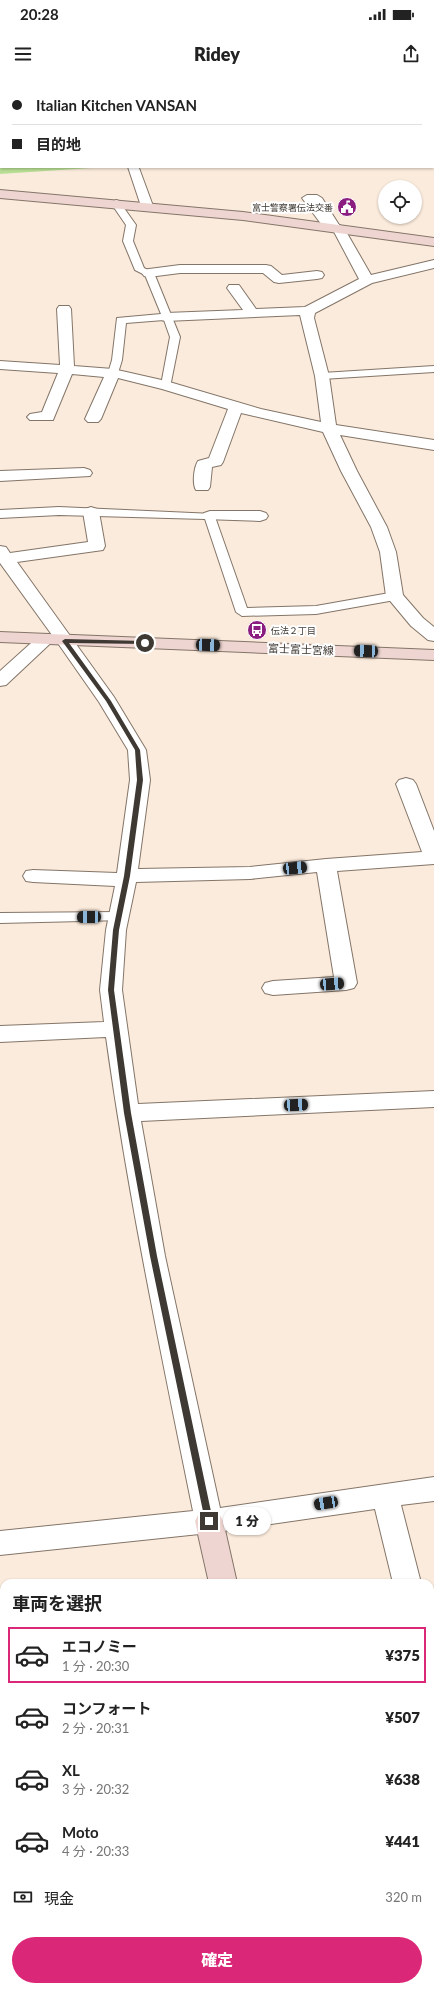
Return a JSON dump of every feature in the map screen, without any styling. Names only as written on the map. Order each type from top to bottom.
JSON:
[{"type":"street","points":[[133,168],[147,206]]},
{"type":"street","points":[[0,194],[147,206],[334,227],[434,242]]},
{"type":"street","points":[[334,227],[367,280]]},
{"type":"street","points":[[166,317],[308,311],[367,280],[434,264]]},
{"type":"street","points":[[149,273],[180,269],[258,269],[266,270],[278,279],[317,275]]},
{"type":"street","points":[[234,288],[252,313]]},
{"type":"street","points":[[35,417],[48,417],[67,369],[64,309]]},
{"type":"street","points":[[308,311],[307,318],[322,376],[329,427],[348,471],[379,527],[388,552],[395,596],[417,622],[434,636]]},
{"type":"street","points":[[0,365],[113,373],[166,385],[236,407],[361,435],[434,445]]},
{"type":"street","points":[[93,419],[113,373]]},
{"type":"street","points":[[202,486],[204,464],[215,462],[236,407]]},
{"type":"street","points":[[0,476],[84,473]]},
{"type":"street","points":[[91,512],[97,546],[3,555],[56,640],[108,701],[137,750],[140,780],[127,878],[116,930],[111,990],[128,1113],[153,1256],[222,1579]]},
{"type":"street","points":[[210,516],[260,516]]},
{"type":"street","name":"富士富士宮線","points":[[0,637],[434,654]]},
{"type":"street","points":[[0,681],[56,640]]},
{"type":"street","points":[[33,876],[127,878],[250,874],[326,865],[434,857],[406,784]]},
{"type":"street","points":[[273,988],[346,983],[326,865]]},
{"type":"street","points":[[0,1034],[116,1029]]},
{"type":"street","points":[[128,1113],[434,1099]]},
{"type":"street","points":[[0,1543],[209,1521],[434,1489]]},
{"type":"street","points":[[384,1495],[405,1579]]},
{"type":"lane","points":[[116,203],[131,225],[128,241],[140,270],[149,273],[175,337],[166,385]]},
{"type":"lane","points":[[113,373],[117,360],[121,320],[166,317]]},
{"type":"lane","points":[[322,376],[434,369]]},
{"type":"lane","points":[[0,514],[59,511],[210,516],[242,612],[316,610],[395,596]]},
{"type":"lane","points":[[0,918],[119,917]]},
{"type":"green space","points":[[0,168],[92,168],[0,174]]},
{"type":"place","name":"富士警察署伝法交番","points":[[347,207]]},
{"type":"place","name":"伝法２丁目","points":[[257,630]]},
{"type":"route","points":[[145,643],[65,641],[108,701],[137,750],[140,780],[127,876],[116,930],[111,990],[128,1113],[153,1256],[209,1521]]}]
